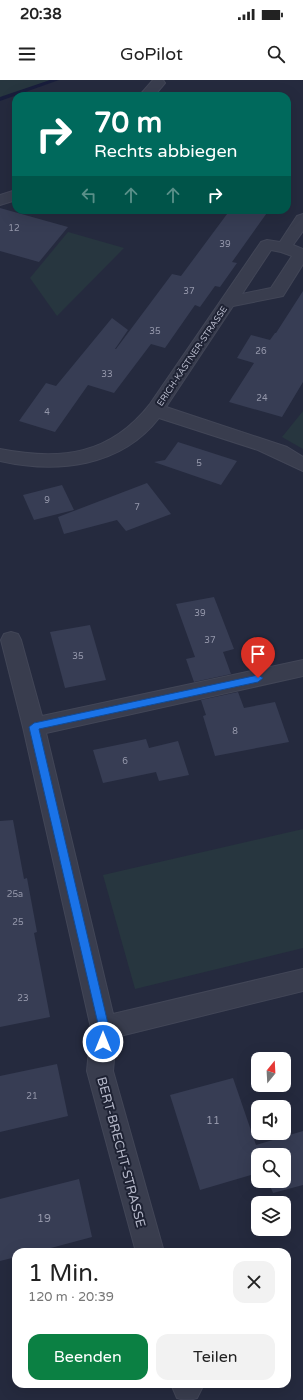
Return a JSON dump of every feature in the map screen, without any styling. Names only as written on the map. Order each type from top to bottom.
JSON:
[{"type":"street","points":[[150,92],[158,83]]},
{"type":"street","points":[[284,247],[303,219]]},
{"type":"street","name":"ERICH-KÄSTNER-STRASSE","points":[[0,455],[40,462],[76,460],[113,447],[136,432],[155,410],[267,246],[284,247],[301,254],[277,292],[229,302]]},
{"type":"street","name":"ERICH-KÄSTNER-STRASSE","points":[[155,410],[266,446],[303,465]]},
{"type":"street","name":"BERT-BRECHT-STRASSE","points":[[11,640],[34,727],[104,1028],[100,1071],[149,1248]]},
{"type":"street","points":[[34,727],[303,668]]},
{"type":"street","points":[[104,1028],[303,980]]},
{"type":"shaded area","points":[[0,80],[51,80],[17,92],[12,92],[12,94],[0,98]]},
{"type":"shaded area","points":[[68,232],[124,248],[57,316],[30,278]]},
{"type":"shaded area","points":[[303,411],[303,449],[282,437]]},
{"type":"shaded area","points":[[303,829],[303,948],[135,989],[103,875]]},
{"type":"building","points":[[0,208],[12,211],[12,214],[21,214],[68,227],[39,262],[0,251]]},
{"type":"building","points":[[227,214],[266,214],[232,262],[237,263],[220,287],[215,286],[200,307],[195,305],[165,348],[151,344],[114,393],[88,385],[55,432],[19,421],[46,383],[56,386],[112,318],[128,330],[116,349],[172,274],[181,276]]},
{"type":"building","points":[[303,291],[303,382],[282,417],[229,402],[254,363],[237,358],[251,335],[270,340]]},
{"type":"building","points":[[178,442],[237,461],[221,485],[154,462],[165,460]]},
{"type":"building","points":[[147,483],[171,514],[126,531],[117,520],[64,534],[58,517]]},
{"type":"building","points":[[62,485],[74,510],[34,520],[23,495]]},
{"type":"building","points":[[214,597],[234,649],[223,652],[231,674],[194,682],[186,659],[195,657],[176,604]]},
{"type":"building","points":[[90,625],[106,680],[65,688],[50,632]]},
{"type":"building","points":[[238,692],[244,708],[275,702],[289,742],[215,756],[203,716],[206,715],[201,700]]},
{"type":"building","points":[[146,739],[149,748],[178,741],[189,775],[159,781],[156,772],[103,783],[93,750]]},
{"type":"building","points":[[13,820],[24,879],[27,878],[37,932],[34,933],[50,1017],[0,1027],[0,821]]},
{"type":"building","points":[[57,1064],[68,1116],[0,1132],[0,1076]]},
{"type":"building","points":[[233,1078],[251,1130],[251,1140],[254,1140],[256,1145],[273,1140],[291,1140],[291,1135],[303,1131],[303,1185],[273,1193],[271,1188],[291,1188],[291,1148],[251,1148],[251,1175],[200,1190],[170,1095]]},
{"type":"building","points":[[79,1179],[92,1237],[51,1248],[12,1248],[12,1258],[0,1261],[0,1199]]},
{"type":"waterway","points":[[21,92],[56,80]]},
{"type":"waterway","points":[[0,99],[12,95]]},
{"type":"route","points":[[103,1042],[104,1028],[34,727],[258,678]]}]
